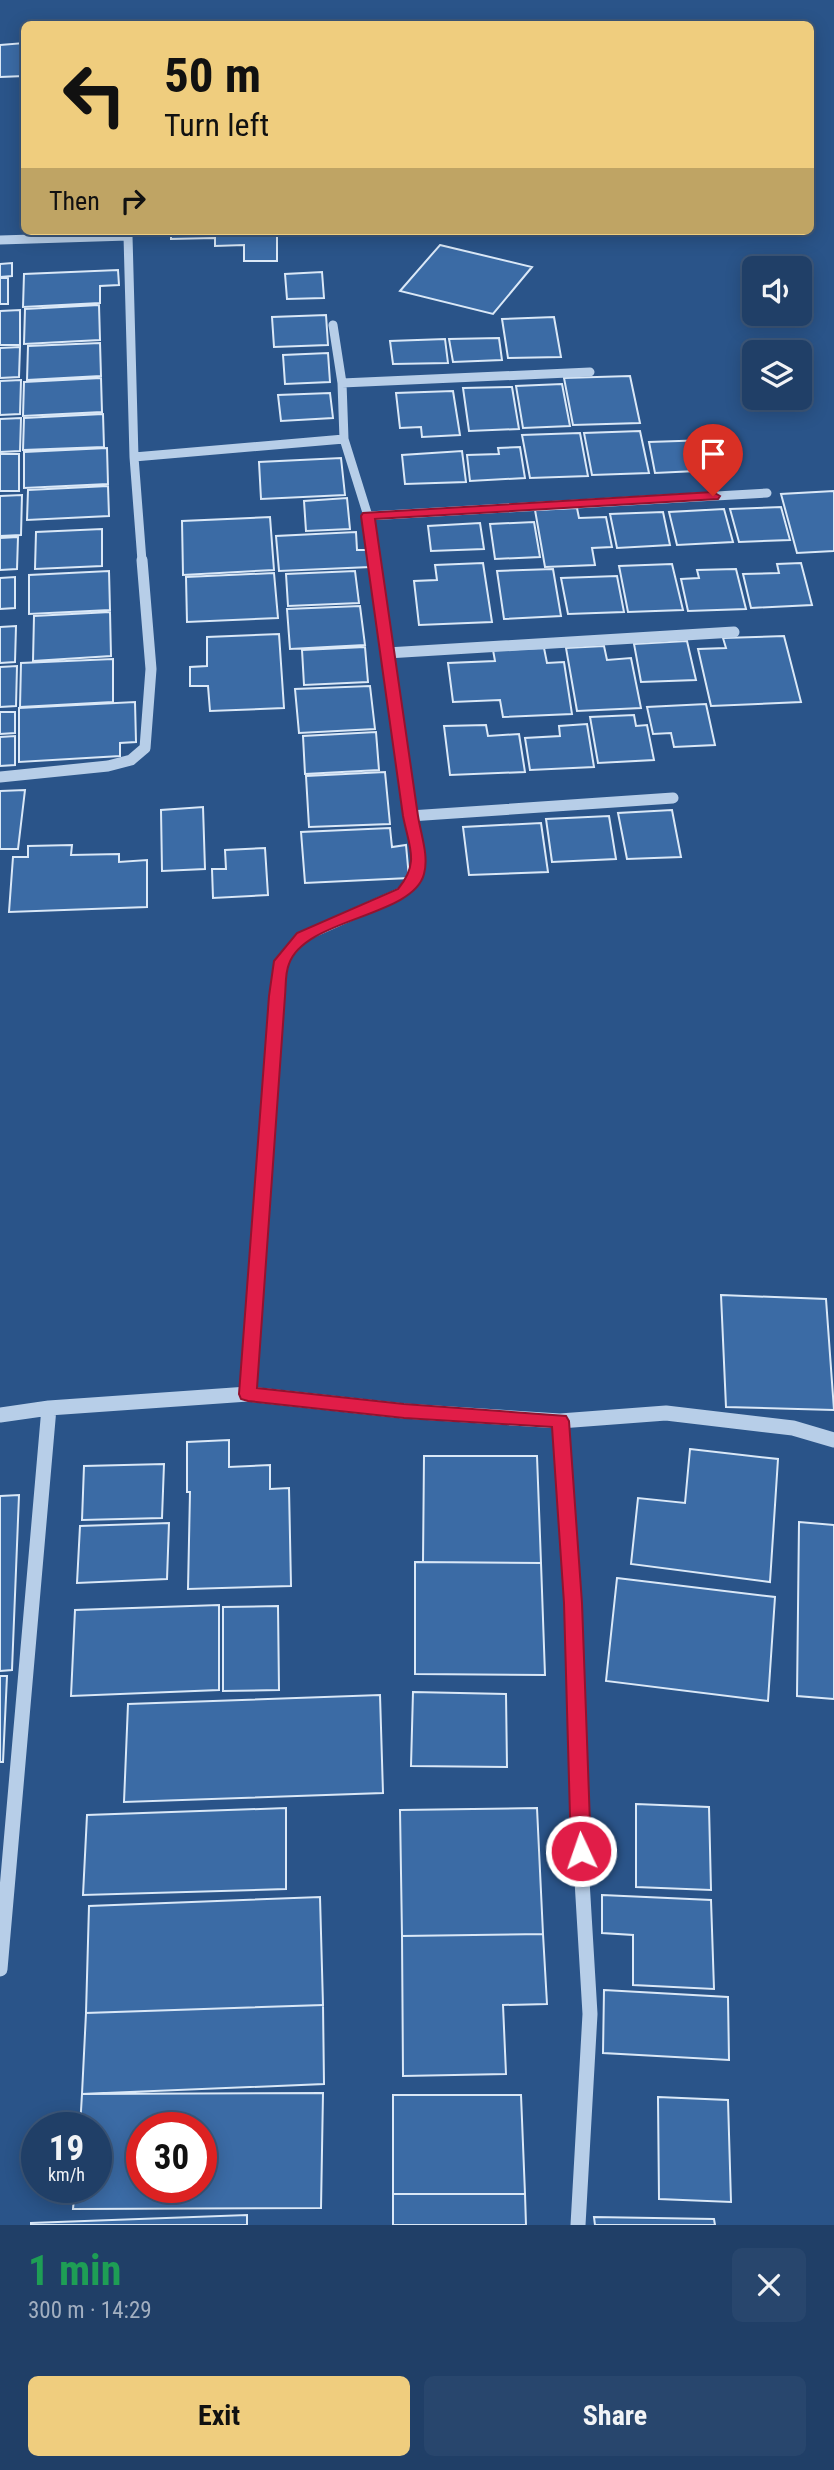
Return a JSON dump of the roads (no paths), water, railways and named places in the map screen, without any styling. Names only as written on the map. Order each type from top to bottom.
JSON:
[{"type":"street","points":[[0,240],[91,235]]},
{"type":"street","points":[[0,777],[108,766],[131,760],[145,748],[151,669],[134,457],[128,235]]},
{"type":"street","points":[[248,1394],[282,961],[302,937],[403,892],[417,877],[419,859],[410,816],[368,516],[344,439],[342,383],[333,325]]},
{"type":"street","points":[[342,383],[590,372]]},
{"type":"street","points":[[134,457],[344,439]]},
{"type":"street","points":[[368,516],[767,493]]},
{"type":"street","points":[[387,653],[734,632]]},
{"type":"street","points":[[410,816],[673,798]]},
{"type":"street","points":[[0,1415],[50,1408],[248,1394],[404,1411],[560,1421],[666,1413],[793,1428],[834,1440]]},
{"type":"street","points":[[0,1969],[50,1408]]},
{"type":"street","points":[[560,1421],[573,1603],[577,1797],[590,2014],[578,2225]]}]
